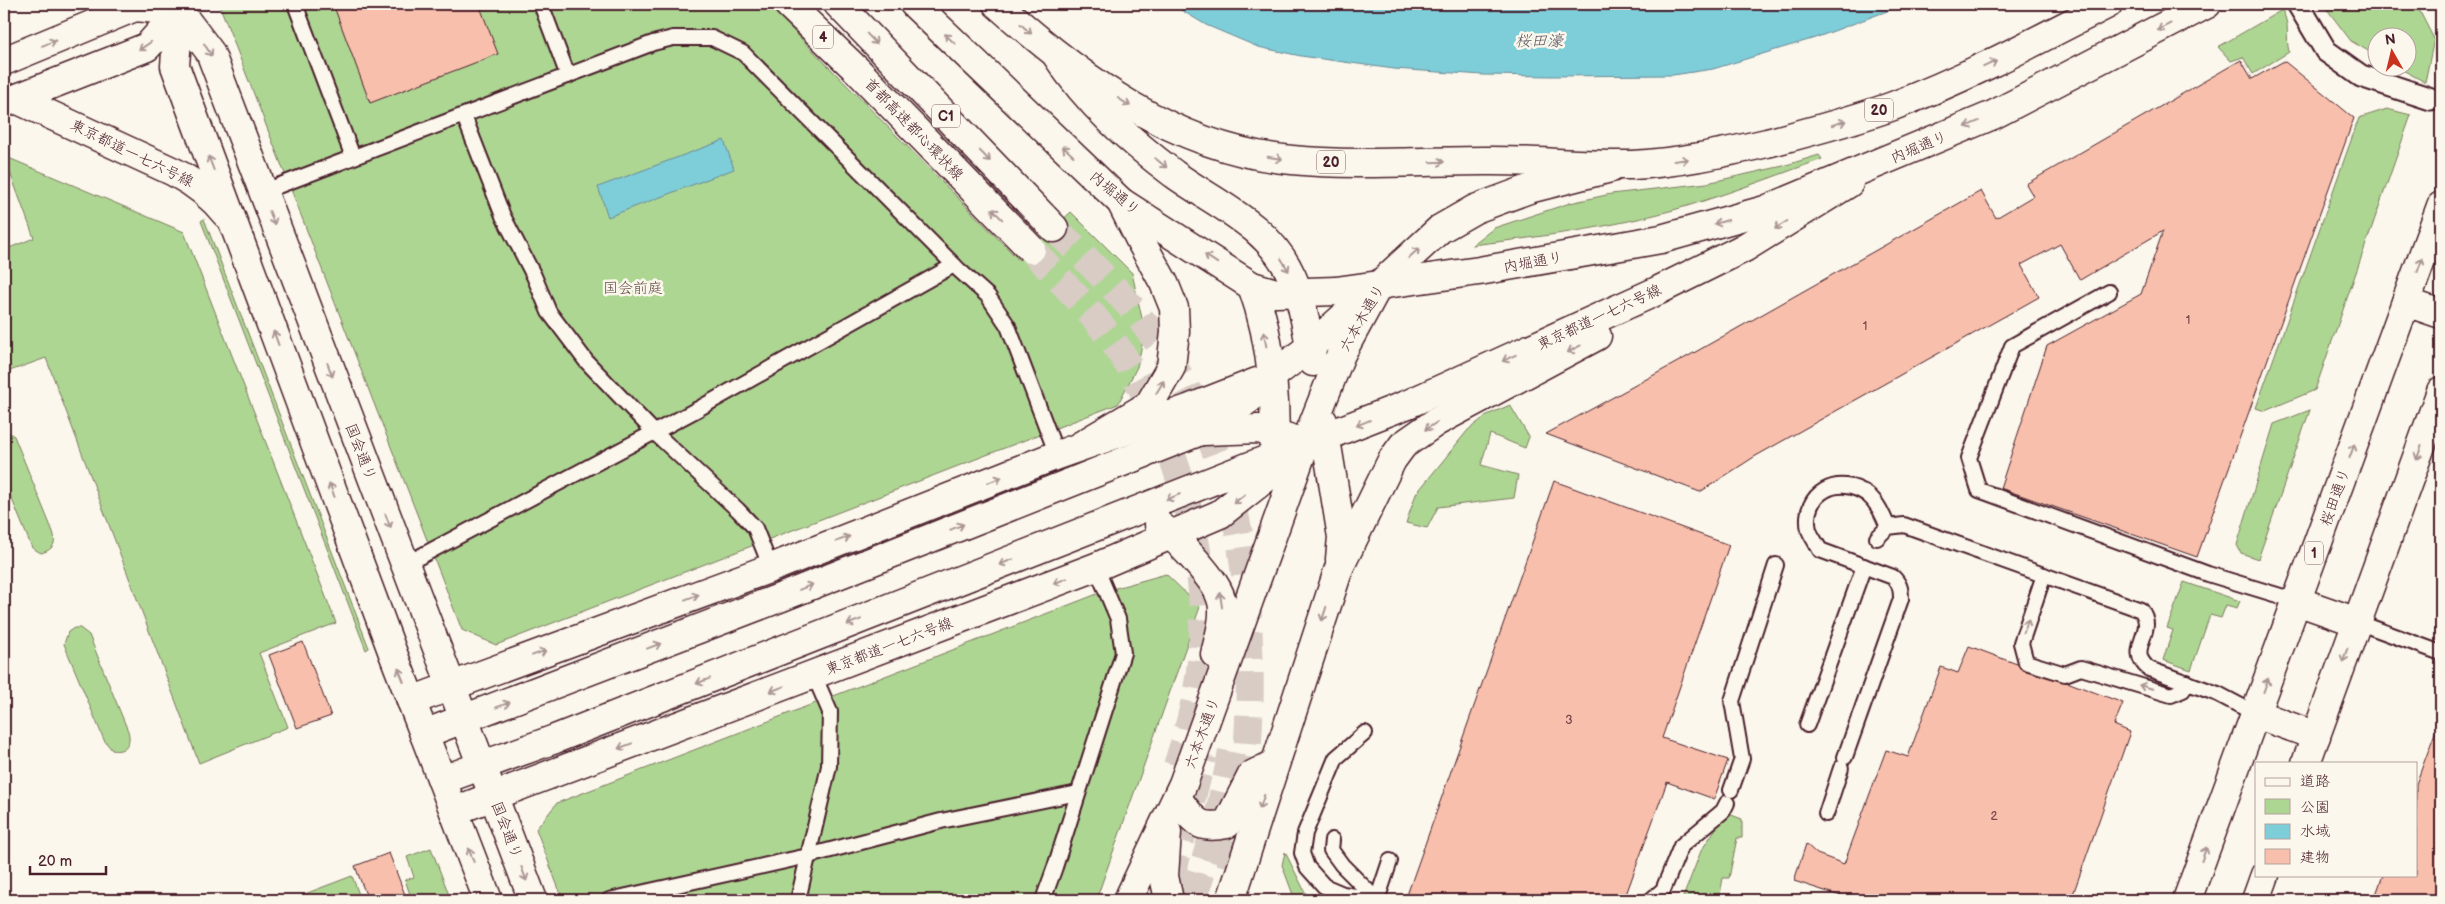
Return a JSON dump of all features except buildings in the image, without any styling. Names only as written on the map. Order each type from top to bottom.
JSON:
[{"type":"main road","name":"4","points":[[788,4],[858,71]]},
{"type":"main road","name":"首都高速都心環状線","points":[[802,4],[858,71],[1030,249]]},
{"type":"main road","name":"C1","points":[[838,4],[1054,228]]},
{"type":"main road","name":"内堀通り","points":[[914,4],[1121,202],[1252,286],[1276,293],[1298,293],[1378,286],[1479,271],[1661,239],[1765,210],[1882,163],[1993,115],[2207,4]]},
{"type":"main road","name":"20","points":[[997,4],[1087,79],[1141,113],[1186,134],[1227,148],[1289,160],[1324,162],[1403,164],[1484,161],[1633,165],[1729,152],[1816,130],[1893,105],[1989,65],[2108,4]]},
{"type":"main road","points":[[4,61],[135,8],[178,7],[174,66],[411,701],[488,900]]},
{"type":"main road","name":"東京都道一七六号線","points":[[10,101],[147,47],[178,7]]},
{"type":"main road","name":"国会通り","points":[[178,7],[210,52],[533,900]]},
{"type":"main road","points":[[1055,54],[1074,83],[1115,126],[1174,174],[1254,226],[1268,240],[1292,276],[1298,293],[1321,405],[1315,442],[1336,496],[1342,537],[1339,568]]},
{"type":"main road","name":"東京都道一七六号線","points":[[10,101],[197,184],[214,200],[234,225]]},
{"type":"main road","name":"東京都道一七六号線","points":[[442,780],[1124,516],[1274,454],[1315,442],[1408,404],[1657,291],[1744,248],[1882,163]]},
{"type":"main road","name":"六本木通り","points":[[1321,405],[1341,354],[1378,286],[1440,229],[1475,209],[1529,190],[1604,170],[1633,165]]},
{"type":"main road","points":[[1068,451],[1149,405],[1171,367],[1175,332],[1174,308],[1164,283],[1121,202]]},
{"type":"main road","name":"桜田通り","points":[[2188,900],[2441,206]]},
{"type":"main road","name":"六本木通り","points":[[1252,286],[1259,305],[1272,376],[1274,454],[1263,562]]},
{"type":"main road","points":[[424,734],[800,589],[1198,432],[1249,399],[1272,376],[1310,347],[1378,286]]},
{"type":"main road","points":[[1230,900],[1339,568],[1392,460],[1403,445],[1436,422],[1594,339],[1657,291]]},
{"type":"main road","points":[[2406,302],[2441,314]]},
{"type":"main road","points":[[411,701],[770,568],[1068,451],[1188,409],[1272,376]]},
{"type":"main road","points":[[2306,762],[2441,390]]},
{"type":"main road","points":[[1198,432],[1245,428],[1274,454],[1299,442],[1315,442]]},
{"type":"main road","name":"六本木通り","points":[[1128,900],[1176,801],[1263,562],[1315,442]]},
{"type":"main road","name":"東京都道一七六号線","points":[[454,810],[814,675],[1096,567],[1173,535],[1220,514],[1274,454]]},
{"type":"main road","points":[[1124,516],[1151,521],[1173,535],[1215,582],[1223,602],[1222,626],[1176,801],[1164,876],[1169,900]]},
{"type":"main road","points":[[2297,601],[2358,622]]},
{"type":"main road","points":[[2256,714],[2316,736]]},
{"type":"main road","points":[[1176,801],[1200,825],[1210,828],[1227,824],[1252,775],[1274,764]]},
{"type":"main road","points":[[2256,900],[2265,876]]},
{"type":"street","points":[[2298,4],[2326,50],[2362,76],[2431,99]]},
{"type":"lane","points":[[295,4],[353,158]]},
{"type":"lane","points":[[541,4],[568,76]]},
{"type":"lane","points":[[262,192],[653,43],[673,38],[712,38],[743,53],[954,265],[988,296],[1008,326],[1068,451]]},
{"type":"lane","points":[[464,116],[502,216],[534,276],[549,312],[586,361],[654,432],[755,528],[770,568]]},
{"type":"lane","points":[[404,565],[654,432],[954,265]]},
{"type":"lane","points":[[2108,292],[2012,346],[1969,458],[1979,490],[2208,574],[2297,601]]},
{"type":"lane","points":[[1826,814],[1901,599],[1900,583],[1893,577],[1820,550],[1809,530],[1808,512],[1818,494],[1834,485],[1850,485],[1868,495],[1878,505],[1888,527]]},
{"type":"lane","points":[[1877,538],[1888,527],[1904,525],[2142,610],[2148,624],[2138,654],[2140,662],[2149,669],[2218,694],[2256,714]]},
{"type":"lane","points":[[1651,900],[1662,890],[1681,846],[1723,811],[1729,797],[1742,759],[1732,701],[1776,565]]},
{"type":"lane","points":[[1807,725],[1864,566]]},
{"type":"lane","points":[[1042,900],[1123,653],[1118,619],[1096,567]]},
{"type":"lane","points":[[2044,575],[2021,642],[2026,662],[2065,674],[2081,668],[2171,695],[2183,690],[2187,682]]},
{"type":"lane","points":[[2358,622],[2441,653]]},
{"type":"lane","points":[[798,900],[829,766],[830,712],[814,675]]},
{"type":"lane","points":[[1365,732],[1336,758],[1305,833],[1302,854],[1307,867],[1324,886],[1343,894],[1379,900]]},
{"type":"lane","points":[[609,900],[808,856],[941,821],[1078,793]]},
{"type":"lane","points":[[1332,840],[1331,850],[1342,865],[1379,900]]},
{"type":"lane","points":[[1379,900],[1390,861]]},
{"type":"green space","name":"国会前庭","points":[[219,4],[767,4],[1019,260],[1071,212],[1132,273],[1145,332],[1137,367],[1118,404],[496,645],[462,630]]},
{"type":"green space","points":[[2323,4],[2416,4],[2434,39],[2425,82],[2418,78],[2418,28],[2368,28],[2368,51],[2351,41]]},
{"type":"green space","points":[[2282,10],[2287,26],[2289,52],[2253,74],[2243,57],[2231,61],[2218,47]]},
{"type":"green space","points":[[2387,109],[2411,115],[2315,390],[2265,411],[2256,408],[2359,118]]},
{"type":"green space","points":[[1819,155],[1822,159],[1731,192],[1644,218],[1587,229],[1472,245],[1494,228],[1570,203],[1611,194],[1707,183],[1783,166]]},
{"type":"green space","points":[[4,156],[184,232],[336,623],[259,653],[288,727],[199,763],[46,358],[4,373],[4,250],[34,238]]},
{"type":"green space","points":[[204,219],[369,648],[366,650],[201,221]]},
{"type":"green space","points":[[1510,405],[1529,437],[1525,448],[1490,434],[1481,465],[1518,475],[1514,498],[1438,507],[1427,528],[1406,523],[1416,494],[1468,430],[1487,415]]},
{"type":"green space","points":[[2310,410],[2258,559],[2241,553],[2237,545],[2274,424]]},
{"type":"green space","points":[[4,429],[14,436],[53,532],[53,546],[41,553],[32,548],[4,480]]},
{"type":"green space","points":[[1166,574],[1200,607],[1096,900],[563,900],[536,829],[557,803],[1105,591]]},
{"type":"green space","points":[[2184,582],[2240,601],[2237,608],[2226,605],[2221,618],[2210,615],[2191,670],[2163,660],[2173,630],[2167,628]]},
{"type":"green space","points":[[74,628],[80,628],[89,635],[128,731],[128,743],[121,750],[112,750],[104,740],[64,644],[68,632]]},
{"type":"green space","points":[[1726,813],[1742,819],[1742,838],[1737,838],[1729,878],[1723,878],[1719,900],[1682,900],[1701,851]]},
{"type":"green space","points":[[431,848],[451,900],[412,900],[405,880],[414,877],[407,857]]},
{"type":"green space","points":[[1285,852],[1309,900],[1295,900],[1282,865]]},
{"type":"green space","points":[[352,876],[361,900],[289,900]]},
{"type":"water","name":"桜田濠","points":[[1171,4],[1906,4],[1815,38],[1713,69],[1673,75],[1552,76],[1483,75],[1394,69],[1301,56],[1258,47],[1206,25]]},
{"type":"water","points":[[724,140],[734,169],[608,217],[598,187]]},
{"type":"tunnel","points":[[1054,228],[1104,277],[1127,303],[1167,356],[1198,410],[1222,468],[1231,498],[1238,528],[1248,613],[1250,703],[1244,789],[1229,874]]},
{"type":"tunnel","points":[[1031,249],[1092,315],[1132,370],[1150,404],[1180,479],[1191,519],[1198,558],[1203,634],[1195,701],[1177,766]]},
{"type":"tunnel","points":[[1193,900],[1218,818],[1232,752]]},
{"type":"tunnel","points":[[1170,882],[1203,755]]}]
